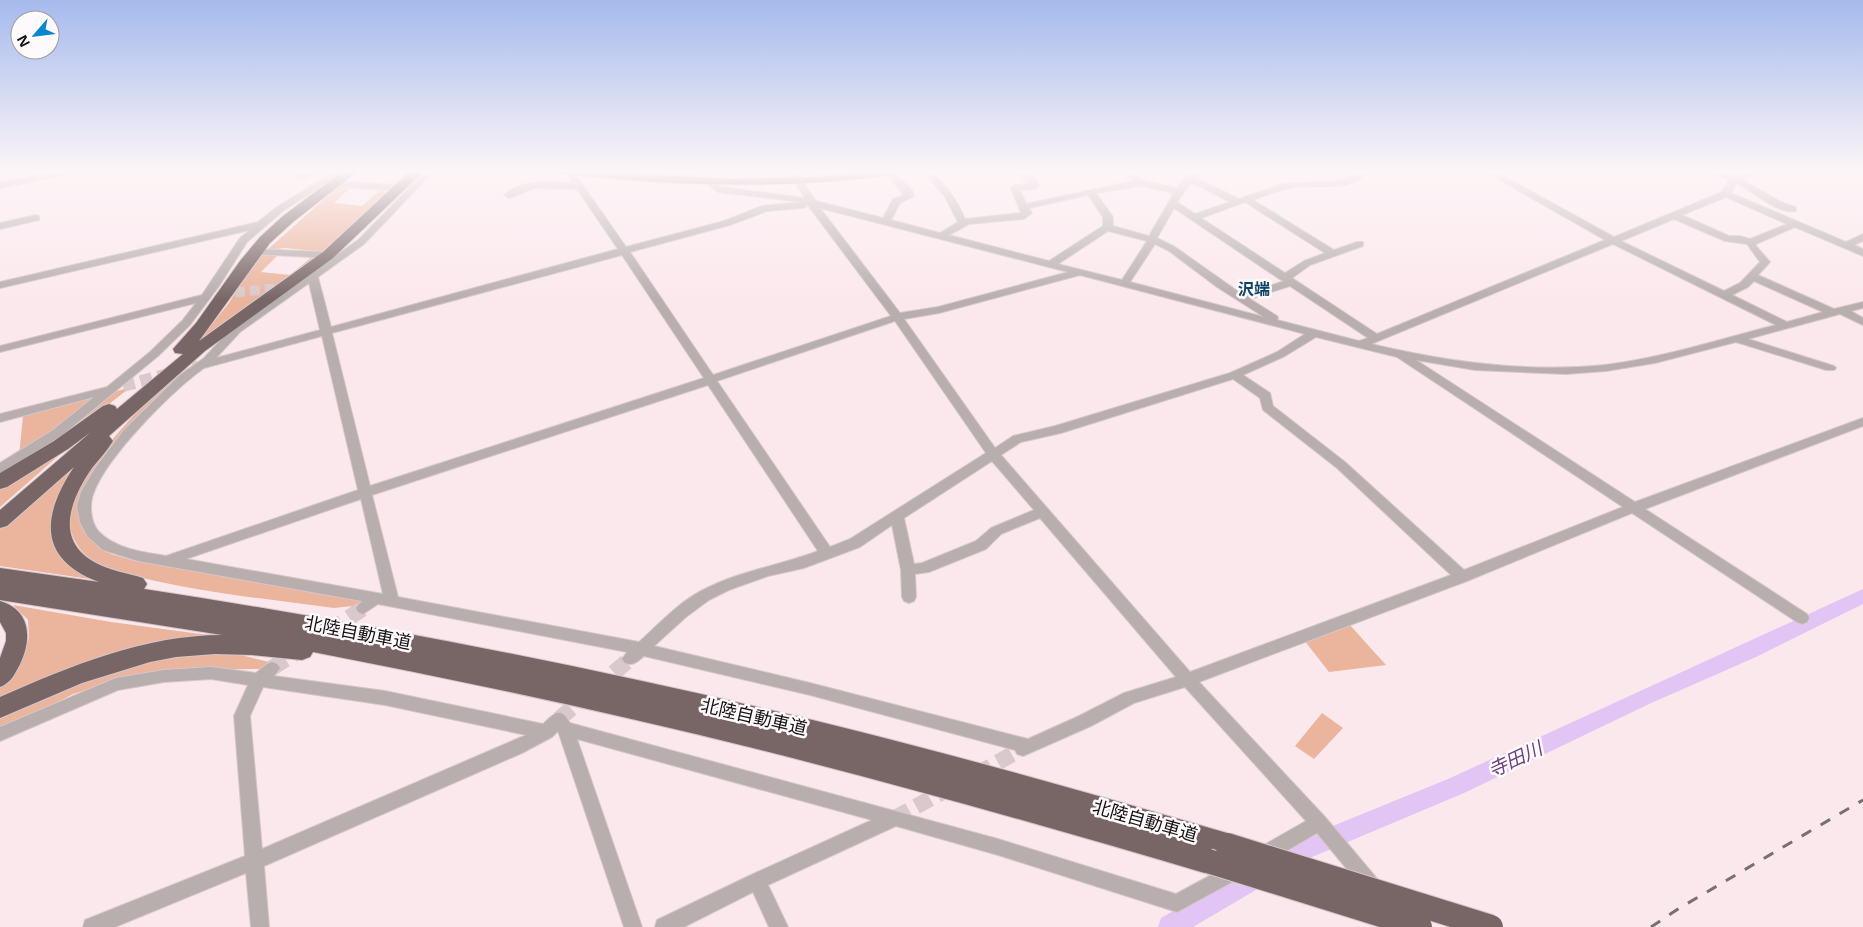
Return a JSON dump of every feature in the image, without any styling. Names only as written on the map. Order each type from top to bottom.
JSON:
[{"type":"highway","points":[[295,214],[255,252],[206,322],[99,446],[70,490],[60,516],[59,530],[62,542],[68,552],[78,562],[93,571],[114,579],[184,595],[352,628],[385,637]]},
{"type":"highway","points":[[0,482],[60,445],[220,331],[300,277],[328,255],[371,214]]},
{"type":"highway","points":[[0,512],[157,377]]},
{"type":"highway","points":[[0,522],[157,377]]},
{"type":"highway","name":"北陸自動車道","points":[[0,576],[177,601],[385,637],[522,665],[791,726],[1064,798],[1420,927]]},
{"type":"highway","name":"北陸自動車道","points":[[0,592],[270,634],[516,682],[780,743],[1060,817],[1218,853],[1491,927]]},
{"type":"highway","points":[[0,609],[15,624],[18,634],[10,662],[0,677]]},
{"type":"highway","points":[[0,708],[63,680],[103,665],[154,652],[202,645],[255,646],[289,650],[516,682]]},
{"type":"street","points":[[0,469],[56,433],[117,388],[154,354],[186,323],[243,240],[260,224],[276,214]]},
{"type":"street","points":[[387,214],[361,242],[236,330],[208,360],[184,377],[128,433],[100,470],[87,492],[84,506],[87,522],[93,534],[108,546],[138,556],[392,601],[810,690],[1024,749],[1129,698],[1188,680],[1462,577],[1633,508],[1863,422]]},
{"type":"street","points":[[599,214],[826,554]]},
{"type":"street","points":[[198,366],[727,223],[749,214]]},
{"type":"street","points":[[820,214],[897,317],[992,454],[1188,680],[1319,823],[1407,927]]},
{"type":"street","points":[[853,214],[1052,264],[1360,345],[1399,354],[1476,367],[1566,370],[1628,366],[1863,305]]},
{"type":"street","points":[[886,222],[890,214]]},
{"type":"street","points":[[959,214],[962,222]]},
{"type":"street","points":[[941,236],[962,222],[1024,216],[1026,214]]},
{"type":"street","points":[[1106,214],[1108,217],[1108,228]]},
{"type":"street","points":[[1124,284],[1166,214]]},
{"type":"street","points":[[1190,214],[1375,338]]},
{"type":"street","points":[[1194,217],[1202,214]]},
{"type":"street","points":[[1265,214],[1333,254]]},
{"type":"street","points":[[1566,214],[1612,240],[1785,325]]},
{"type":"street","points":[[1772,214],[1863,253]]},
{"type":"street","points":[[1360,345],[1674,215],[1728,239],[1740,239],[1752,244],[1794,224]]},
{"type":"street","points":[[0,226],[36,218]]},
{"type":"street","points":[[0,285],[260,224]]},
{"type":"street","points":[[1052,264],[1104,229],[1108,228],[1151,239],[1172,250],[1282,324]]},
{"type":"street","points":[[1845,246],[1863,237]]},
{"type":"street","points":[[1243,298],[1288,280],[1306,263],[1360,244]]},
{"type":"street","points":[[1723,294],[1744,285],[1765,262],[1751,246],[1752,244]]},
{"type":"street","points":[[255,252],[328,255]]},
{"type":"street","points":[[167,560],[366,492],[897,317],[939,310],[1078,272]]},
{"type":"street","points":[[1752,276],[1863,322]]},
{"type":"street","points":[[313,277],[392,601]]},
{"type":"street","points":[[0,349],[220,294]]},
{"type":"street","points":[[636,654],[681,613],[704,596],[724,586],[766,571],[799,564],[855,543],[1017,438],[1056,430],[1234,375],[1281,354],[1314,333]]},
{"type":"street","points":[[1737,339],[1830,368]]},
{"type":"street","points":[[1399,354],[1802,618]]},
{"type":"street","points":[[1234,375],[1266,396],[1267,407],[1341,465],[1462,577]]},
{"type":"street","points":[[0,418],[117,388]]},
{"type":"street","points":[[908,570],[924,568],[981,545],[996,531],[1041,512]]},
{"type":"street","points":[[897,516],[908,570],[909,597]]},
{"type":"street","points":[[362,608],[376,598]]},
{"type":"street","points":[[260,927],[242,716],[258,680],[272,668]]},
{"type":"street","points":[[0,734],[116,684],[164,676],[211,673],[385,698],[546,732]]},
{"type":"street","points":[[92,927],[254,861],[516,748],[546,732],[559,719],[565,729],[633,927]]},
{"type":"street","points":[[565,729],[998,847],[1178,903],[1319,823]]},
{"type":"street","points":[[664,927],[757,881],[895,818]]},
{"type":"street","points":[[757,881],[779,927]]},
{"type":"shaded area","points":[[307,214],[366,214],[326,252],[285,248],[267,250]]},
{"type":"shaded area","points":[[262,255],[278,255],[261,272],[290,275],[313,256],[318,257],[193,348],[229,303],[246,275]]},
{"type":"shaded area","points":[[179,373],[184,374],[99,464],[84,521],[92,541],[111,554],[135,561],[172,565],[366,599],[361,605],[334,608],[163,583],[104,567],[88,557],[79,547],[72,535],[70,516],[74,498],[84,479],[114,438],[131,419]]},
{"type":"shaded area","points":[[131,387],[70,434],[0,478],[0,471],[110,393]]},
{"type":"shaded area","points":[[102,394],[19,456],[23,416]]},
{"type":"shaded area","points":[[80,437],[0,507],[0,485]]},
{"type":"shaded area","points":[[96,442],[61,497],[52,520],[51,528],[52,537],[59,552],[70,564],[90,579],[0,566],[0,528]]},
{"type":"shaded area","points":[[13,605],[111,622],[208,635],[155,646],[0,704],[0,686],[19,665],[29,638],[28,620]]},
{"type":"shaded area","points":[[1348,623],[1386,665],[1329,672],[1304,640]]},
{"type":"shaded area","points":[[229,652],[273,663],[264,669],[180,670],[121,680],[73,694],[0,732],[0,717],[69,686],[161,658]]},
{"type":"shaded area","points":[[1322,713],[1343,728],[1314,759],[1295,746]]},
{"type":"waterway","name":"寺田川","points":[[1170,927],[1304,849],[1456,786],[1642,698],[1749,651],[1863,596]]},
{"type":"tunnel","points":[[220,294],[289,287]]},
{"type":"tunnel","points":[[123,386],[198,366]]},
{"type":"tunnel","points":[[329,631],[362,609]]},
{"type":"tunnel","points":[[272,668],[300,650]]},
{"type":"tunnel","points":[[559,719],[630,659]]},
{"type":"tunnel","points":[[977,774],[1018,751]]},
{"type":"tunnel","points":[[895,818],[950,788]]},
{"type":"railway","points":[[1651,927],[1678,909],[1863,800]]},
{"type":"district","name":"沢端","points":[[1254,289]]}]
